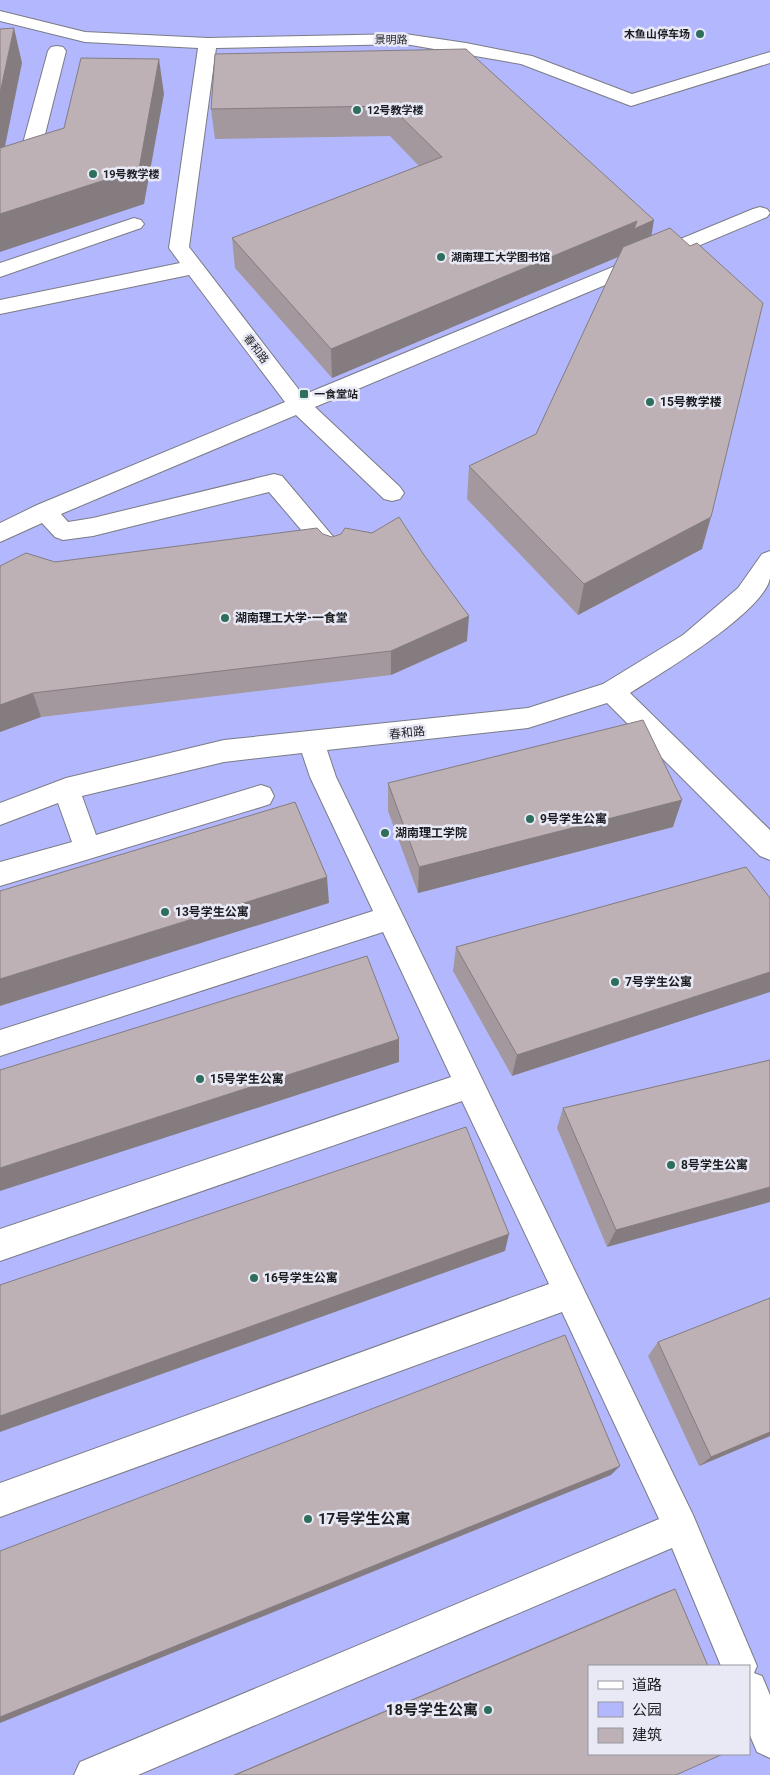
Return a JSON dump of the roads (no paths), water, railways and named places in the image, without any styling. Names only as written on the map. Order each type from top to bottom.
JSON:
[{"type":"lane","name":"景明路","points":[[0,16],[85,37],[208,43],[405,40],[466,48],[526,60],[632,100],[770,58]]},
{"type":"lane","name":"春和路","points":[[208,43],[179,248],[298,405],[392,493]]},
{"type":"lane","points":[[0,161],[32,150],[57,51]]},
{"type":"lane","points":[[0,533],[45,511],[298,405],[767,216]]},
{"type":"lane","points":[[0,270],[134,224]]},
{"type":"lane","points":[[0,306],[194,267]]},
{"type":"lane","points":[[45,511],[63,531],[94,527],[274,482],[333,552]]},
{"type":"lane","name":"春和路","points":[[0,814],[66,789],[224,751],[528,718],[612,691],[692,642],[747,595],[770,560]]},
{"type":"lane","points":[[612,691],[770,848]]},
{"type":"lane","points":[[311,743],[323,776],[390,918],[681,1527],[739,1665]]},
{"type":"lane","points":[[66,789],[88,849]]},
{"type":"lane","points":[[0,874],[261,796]]},
{"type":"lane","points":[[0,1043],[390,918]]},
{"type":"lane","points":[[0,1246],[470,1084]]},
{"type":"lane","points":[[0,1500],[569,1293]]},
{"type":"lane","points":[[93,1775],[681,1527]]},
{"type":"lane","points":[[750,1692],[770,1739]]},
{"type":"place","name":"木鱼山停车场","points":[[700,34]]},
{"type":"place","name":"12号教学楼","points":[[357,110]]},
{"type":"place","name":"19号教学楼","points":[[93,174]]},
{"type":"place","name":"湖南理工大学图书馆","points":[[441,257]]},
{"type":"place","name":"一食堂站","points":[[304,394]]},
{"type":"place","name":"15号教学楼","points":[[650,402]]},
{"type":"place","name":"湖南理工大学-一食堂","points":[[225,618]]},
{"type":"place","name":"9号学生公寓","points":[[530,819]]},
{"type":"place","name":"湖南理工学院","points":[[385,833]]},
{"type":"place","name":"13号学生公寓","points":[[165,912]]},
{"type":"place","name":"7号学生公寓","points":[[615,982]]},
{"type":"place","name":"15号学生公寓","points":[[200,1079]]},
{"type":"place","name":"8号学生公寓","points":[[671,1165]]},
{"type":"place","name":"16号学生公寓","points":[[254,1278]]},
{"type":"place","name":"17号学生公寓","points":[[308,1519]]},
{"type":"place","name":"18号学生公寓","points":[[488,1710]]}]
